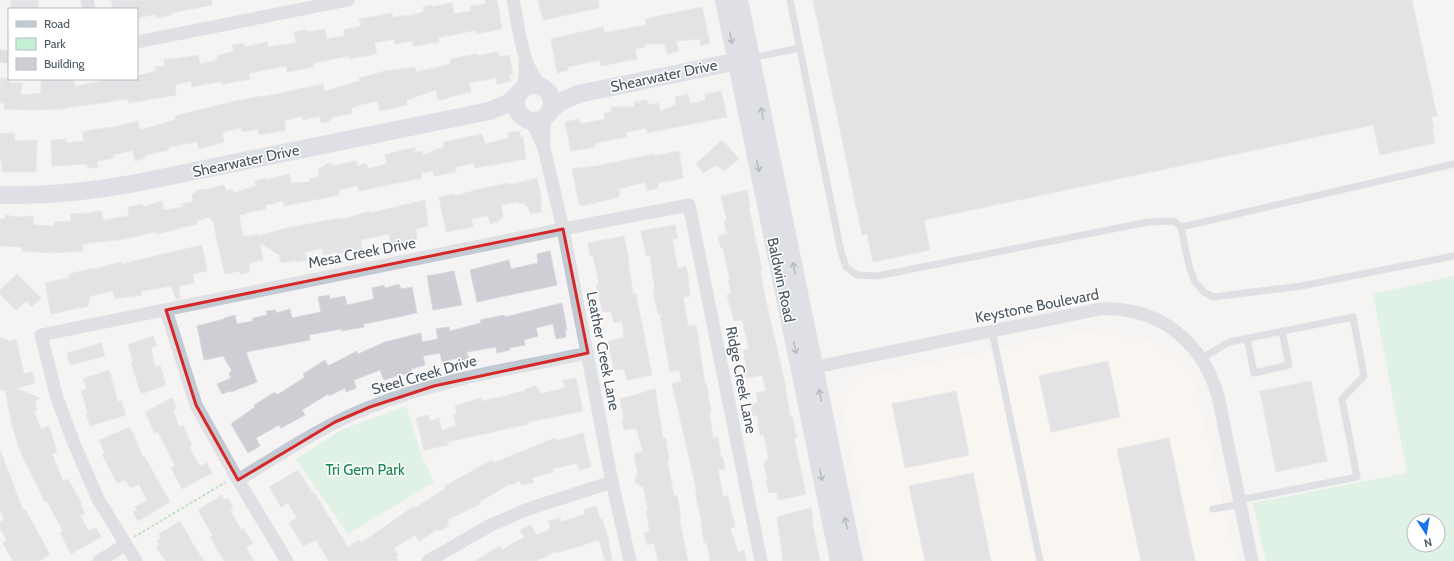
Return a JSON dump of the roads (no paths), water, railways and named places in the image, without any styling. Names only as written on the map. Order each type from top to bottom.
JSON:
[{"type":"street","points":[[138,42],[348,0]]},
{"type":"street","points":[[513,0],[525,58],[525,79],[519,93],[516,107],[525,118],[538,121],[550,112],[553,104],[552,99],[544,87],[534,78],[525,58]]},
{"type":"street","name":"Baldwin Road","points":[[724,0],[744,59]]},
{"type":"street","name":"Baldwin Road","points":[[739,0],[744,59],[807,369],[839,561]]},
{"type":"street","name":"Shearwater Drive","points":[[550,112],[560,102],[578,94],[744,59]]},
{"type":"street","points":[[519,93],[530,85],[544,87]]},
{"type":"street","name":"Shearwater Drive","points":[[544,87],[558,93],[578,94]]},
{"type":"street","name":"Shearwater Drive","points":[[0,195],[52,194],[116,187],[489,111],[507,104],[519,93]]},
{"type":"street","name":"Shearwater Drive","points":[[489,111],[509,113],[525,118]]},
{"type":"street","name":"Leather Creek Lane","points":[[544,148],[544,124],[550,112]]},
{"type":"street","name":"Leather Creek Lane","points":[[525,118],[535,128],[544,148],[563,229],[612,482],[630,561]]},
{"type":"street","name":"Mesa Creek Drive","points":[[126,545],[98,499],[75,446],[57,398],[41,335],[563,229],[689,205]]},
{"type":"street","name":"Ridge Creek Lane","points":[[689,205],[761,561]]},
{"type":"street","name":"Keystone Boulevard","points":[[807,369],[1100,309],[1124,310],[1147,315],[1167,326],[1186,340],[1202,358],[1209,370],[1218,396],[1252,561]]},
{"type":"street","points":[[166,310],[196,405],[238,480],[287,561]]},
{"type":"street","name":"Steel Creek Drive","points":[[238,480],[335,422],[370,407],[434,386],[588,353]]},
{"type":"street","name":"Baldwin Road","points":[[807,369],[854,561]]},
{"type":"street","points":[[428,561],[491,525],[528,509],[612,482]]},
{"type":"street","points":[[99,561],[126,545],[136,561]]},
{"type":"lane","points":[[790,0],[841,252],[846,267],[857,275],[877,276],[1148,222],[1174,221],[1181,227],[1189,266],[1195,282],[1204,292],[1214,297],[1301,286],[1454,256]]},
{"type":"lane","points":[[744,59],[800,48]]},
{"type":"lane","points":[[1181,227],[1454,164]]},
{"type":"lane","points":[[1202,358],[1229,342],[1353,317],[1364,376],[1342,399],[1357,477],[1213,509]]},
{"type":"lane","points":[[992,331],[1040,561]]},
{"type":"lane","points":[[1247,338],[1254,372],[1289,366],[1282,331]]},
{"type":"park label","name":"Tri Gem Park","points":[[365,470]]}]
